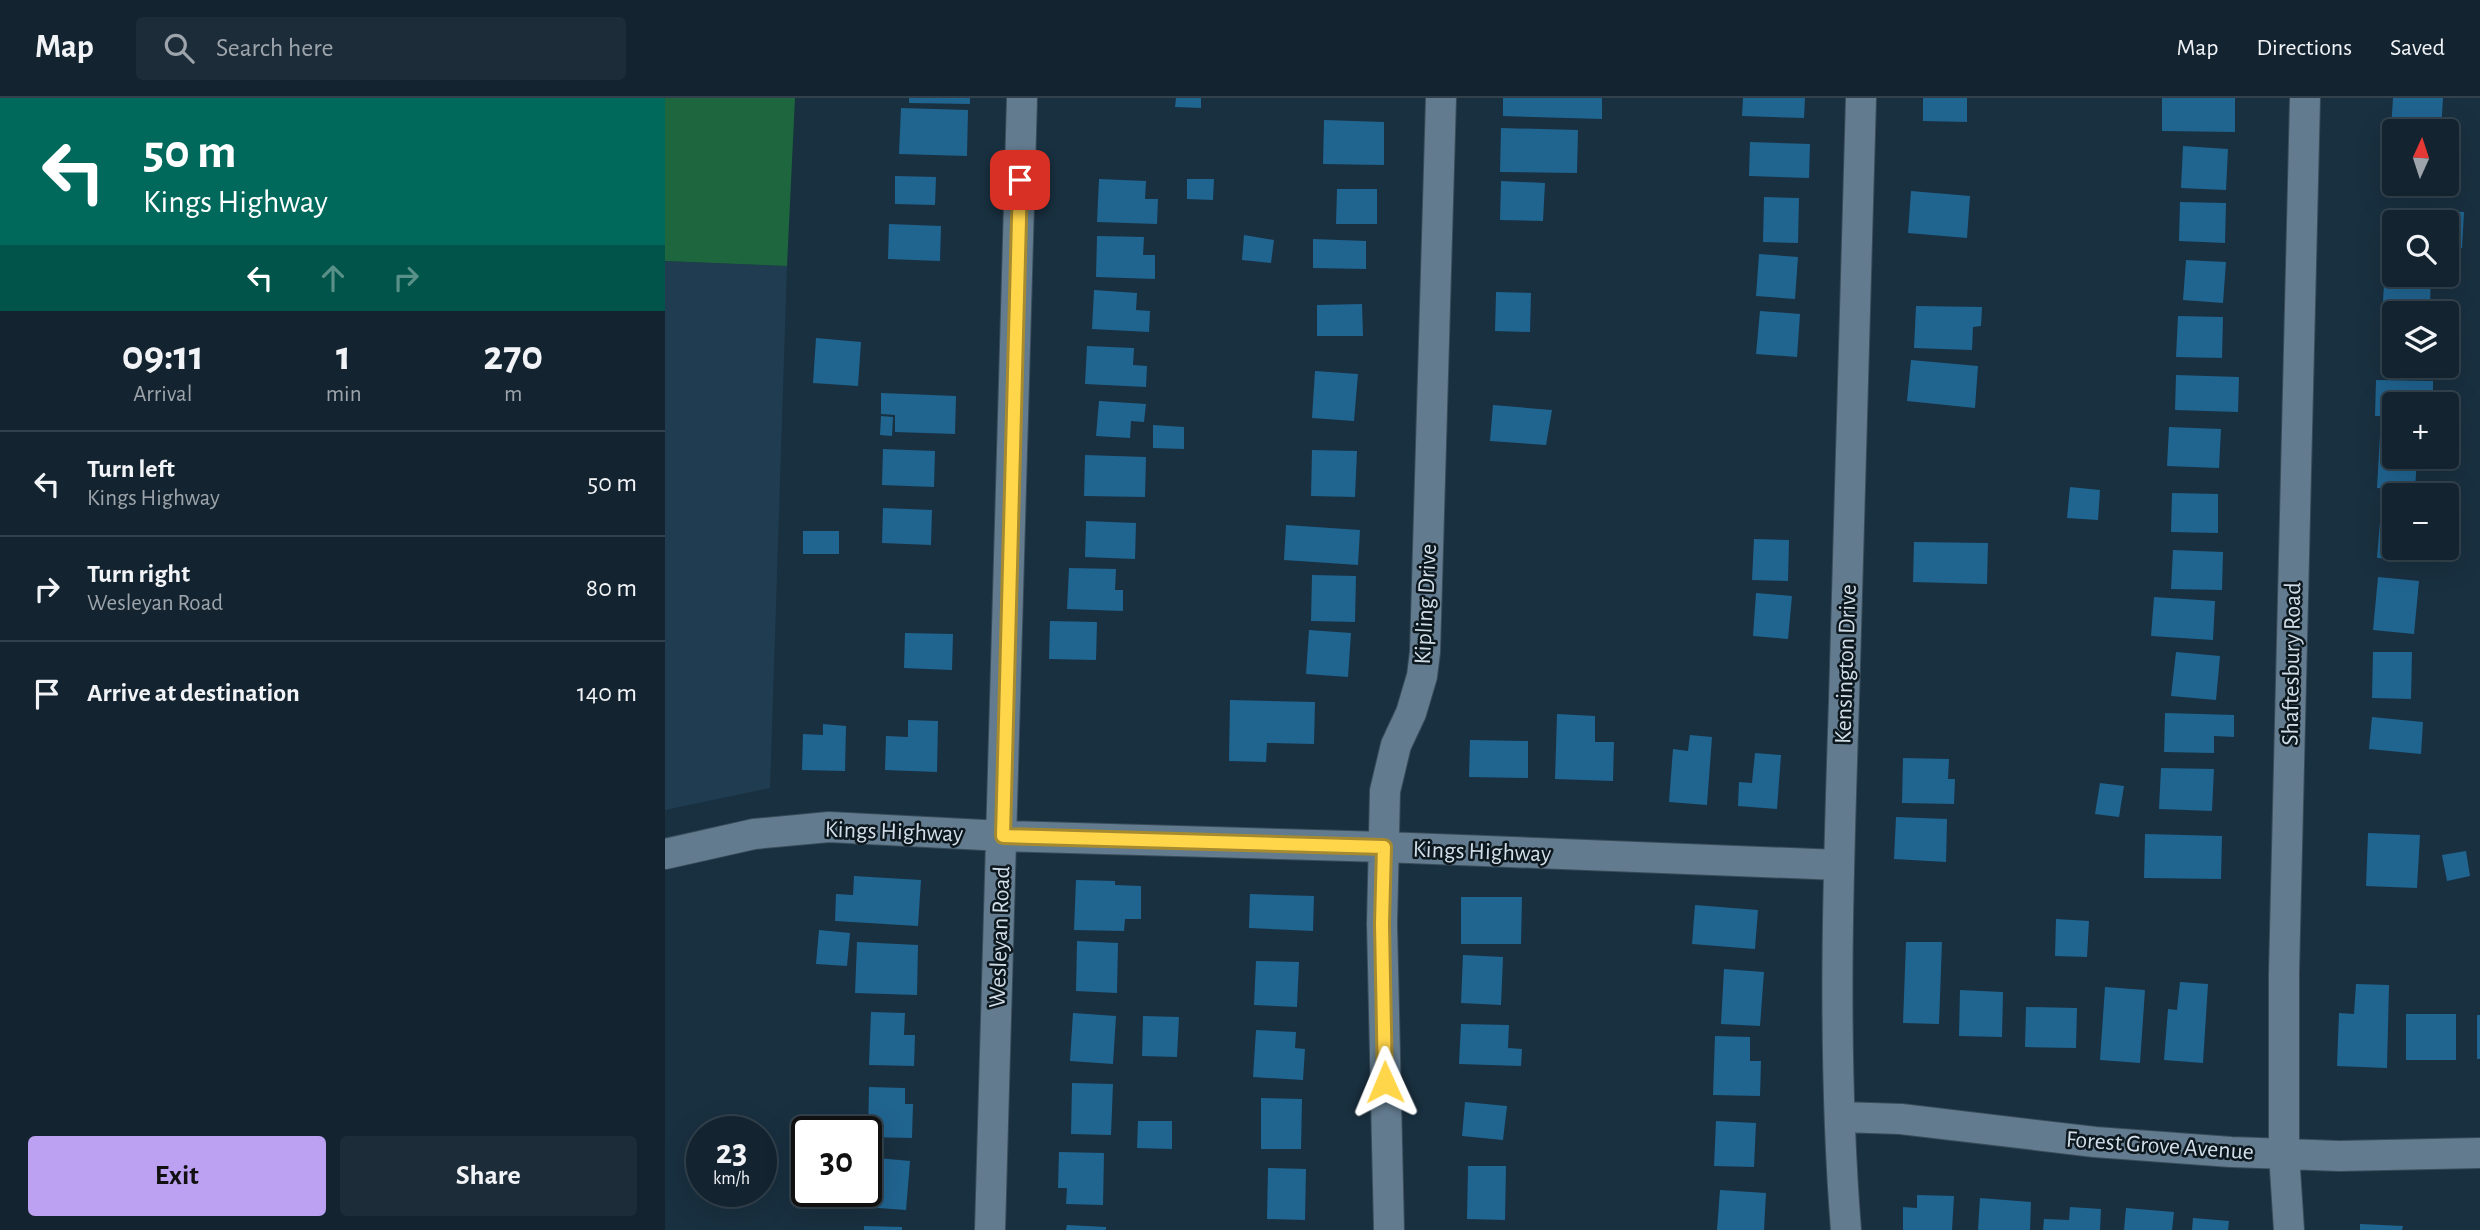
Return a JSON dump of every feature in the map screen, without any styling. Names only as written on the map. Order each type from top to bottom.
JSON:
[{"type":"street","name":"Wesleyan Road","points":[[990,1230],[1022,98]]},
{"type":"street","name":"Kipling Drive","points":[[1389,1230],[1382,938],[1385,792],[1396,745],[1411,713],[1422,676],[1425,652],[1441,98]]},
{"type":"street","name":"Kensington Drive","points":[[1846,1230],[1838,1064],[1839,865],[1861,98]]},
{"type":"street","name":"Shaftesbury Road","points":[[2289,1230],[2284,1154],[2284,960],[2305,98]]},
{"type":"street","name":"Kings Highway","points":[[665,854],[754,834],[829,827],[1003,836],[1384,847],[1839,865]]},
{"type":"street","name":"Forest Grove Avenue","points":[[1841,1117],[1901,1119],[2095,1142],[2284,1154],[2339,1156],[2480,1153]]},
{"type":"shaded area","points":[[665,261],[787,266],[770,788],[665,810]]},
{"type":"green space","points":[[665,98],[795,98],[787,266],[665,261]]},
{"type":"building","points":[[909,98],[970,98],[970,104],[909,103]]},
{"type":"building","points":[[1176,98],[1201,98],[1201,108],[1175,107]]},
{"type":"building","points":[[1503,98],[1602,98],[1602,119],[1503,116]]},
{"type":"building","points":[[1743,98],[1805,98],[1804,118],[1742,116]]},
{"type":"building","points":[[1923,98],[1967,98],[1967,122],[1923,121]]},
{"type":"building","points":[[2162,98],[2235,98],[2235,132],[2162,131]]},
{"type":"building","points":[[2393,98],[2443,98],[2442,119],[2392,119]]},
{"type":"building","points":[[901,108],[968,110],[967,156],[899,154]]},
{"type":"building","points":[[1324,120],[1384,122],[1384,165],[1323,164]]},
{"type":"building","points":[[1501,128],[1578,130],[1577,173],[1500,172]]},
{"type":"building","points":[[1750,142],[1810,144],[1809,178],[1749,176]]},
{"type":"building","points":[[2183,146],[2228,149],[2226,190],[2181,188]]},
{"type":"building","points":[[895,176],[936,177],[935,205],[895,204]]},
{"type":"building","points":[[1099,179],[1146,181],[1145,199],[1158,199],[1157,224],[1097,222]]},
{"type":"building","points":[[1187,179],[1214,179],[1213,200],[1187,199]]},
{"type":"building","points":[[1501,181],[1545,183],[1543,221],[1500,220]]},
{"type":"building","points":[[1337,189],[1377,189],[1377,224],[1336,224]]},
{"type":"building","points":[[1911,191],[1970,196],[1967,238],[1908,233]]},
{"type":"building","points":[[1764,197],[1799,198],[1798,243],[1763,242]]},
{"type":"building","points":[[2180,202],[2226,203],[2225,243],[2179,241]]},
{"type":"building","points":[[2459,212],[2464,212],[2462,248],[2459,248]]},
{"type":"building","points":[[889,224],[941,226],[940,261],[888,259]]},
{"type":"building","points":[[1244,235],[1274,240],[1271,263],[1242,260]]},
{"type":"building","points":[[1097,236],[1144,237],[1143,255],[1155,255],[1155,279],[1096,277]]},
{"type":"building","points":[[1313,239],[1366,241],[1366,269],[1313,268]]},
{"type":"building","points":[[1759,254],[1798,257],[1795,299],[1756,296]]},
{"type":"building","points":[[2186,260],[2226,262],[2223,303],[2183,300]]},
{"type":"building","points":[[2384,287],[2431,287],[2430,301],[2383,301]]},
{"type":"building","points":[[1094,290],[1137,293],[1136,310],[1150,311],[1149,332],[1092,329]]},
{"type":"building","points":[[1496,292],[1531,293],[1530,332],[1495,331]]},
{"type":"building","points":[[1362,304],[1363,336],[1317,336],[1317,305]]},
{"type":"building","points":[[1916,306],[1982,307],[1981,326],[1973,327],[1972,350],[1914,348]]},
{"type":"building","points":[[1760,311],[1800,314],[1797,357],[1756,354]]},
{"type":"building","points":[[2178,316],[2223,317],[2222,358],[2176,357]]},
{"type":"building","points":[[2381,322],[2382,322],[2382,358]]},
{"type":"building","points":[[816,338],[861,342],[858,386],[813,383]]},
{"type":"building","points":[[1087,346],[1134,348],[1133,365],[1147,366],[1146,387],[1085,384]]},
{"type":"building","points":[[1911,360],[1978,366],[1975,408],[1907,401]]},
{"type":"building","points":[[1315,371],[1358,374],[1354,421],[1312,418]]},
{"type":"building","points":[[2176,375],[2239,377],[2238,412],[2175,410]]},
{"type":"building","points":[[2376,380],[2433,381],[2433,392],[2382,392],[2382,416],[2375,416]]},
{"type":"building","points":[[881,393],[956,396],[955,434],[895,432],[895,415],[881,414]]},
{"type":"building","points":[[1099,401],[1146,404],[1144,422],[1131,421],[1130,438],[1096,436]]},
{"type":"building","points":[[1493,405],[1552,410],[1546,445],[1490,441]]},
{"type":"building","points":[[881,416],[893,417],[892,436],[880,435]]},
{"type":"building","points":[[1153,425],[1184,427],[1184,449],[1153,448]]},
{"type":"building","points":[[2169,427],[2221,429],[2219,468],[2167,466]]},
{"type":"building","points":[[2382,435],[2382,469],[2416,469],[2415,483],[2382,483],[2382,488],[2377,488]]},
{"type":"building","points":[[883,449],[935,451],[934,487],[882,485]]},
{"type":"building","points":[[1312,450],[1357,451],[1355,497],[1311,496]]},
{"type":"building","points":[[1085,455],[1146,457],[1145,497],[1084,496]]},
{"type":"building","points":[[2070,487],[2100,490],[2098,520],[2067,518]]},
{"type":"building","points":[[2172,493],[2218,494],[2218,533],[2171,532]]},
{"type":"building","points":[[883,508],[932,510],[931,545],[882,543]]},
{"type":"building","points":[[2381,510],[2382,510],[2382,558],[2377,558]]},
{"type":"building","points":[[1086,521],[1136,523],[1135,559],[1085,557]]},
{"type":"building","points":[[1286,525],[1360,530],[1358,565],[1284,560]]},
{"type":"building","points":[[803,531],[839,531],[839,554],[803,554]]},
{"type":"building","points":[[1754,539],[1789,540],[1788,581],[1752,580]]},
{"type":"building","points":[[1914,542],[1988,543],[1987,584],[1913,582]]},
{"type":"building","points":[[2173,550],[2223,552],[2222,590],[2171,589]]},
{"type":"building","points":[[1069,568],[1116,569],[1115,590],[1123,590],[1123,611],[1067,609]]},
{"type":"building","points":[[1312,575],[1356,576],[1355,622],[1311,621]]},
{"type":"building","points":[[2378,577],[2419,581],[2414,634],[2373,630]]},
{"type":"building","points":[[1756,593],[1792,596],[1788,639],[1753,636]]},
{"type":"building","points":[[2154,597],[2215,601],[2213,640],[2151,636]]},
{"type":"building","points":[[1050,621],[1097,622],[1096,660],[1049,659]]},
{"type":"building","points":[[1309,630],[1351,633],[1348,677],[1306,674]]},
{"type":"building","points":[[905,633],[953,634],[952,670],[904,668]]},
{"type":"building","points":[[2176,652],[2220,656],[2216,700],[2171,696]]},
{"type":"building","points":[[2373,652],[2412,652],[2411,699],[2372,698]]},
{"type":"building","points":[[1230,700],[1315,702],[1314,744],[1267,743],[1266,762],[1229,761]]},
{"type":"building","points":[[2165,713],[2234,715],[2234,737],[2214,736],[2214,753],[2164,752]]},
{"type":"building","points":[[1557,714],[1595,716],[1595,742],[1614,742],[1613,781],[1555,779]]},
{"type":"building","points":[[2372,717],[2423,722],[2421,754],[2369,749]]},
{"type":"building","points":[[908,720],[938,721],[937,772],[885,770],[886,736],[908,737]]},
{"type":"building","points":[[823,724],[846,726],[845,771],[802,770],[803,734],[823,735]]},
{"type":"building","points":[[1690,735],[1712,737],[1707,805],[1669,802],[1673,749],[1688,751]]},
{"type":"building","points":[[1470,740],[1528,741],[1528,778],[1469,777]]},
{"type":"building","points":[[1755,753],[1781,755],[1777,809],[1738,806],[1739,782],[1752,783]]},
{"type":"building","points":[[1903,758],[1949,759],[1948,779],[1955,779],[1954,804],[1902,803]]},
{"type":"building","points":[[2161,768],[2214,769],[2212,811],[2159,809]]},
{"type":"building","points":[[2100,783],[2124,786],[2119,817],[2095,814]]},
{"type":"building","points":[[1896,817],[1947,819],[1946,862],[1894,859]]},
{"type":"building","points":[[2368,833],[2420,835],[2417,888],[2366,886]]},
{"type":"building","points":[[2145,834],[2222,836],[2221,879],[2144,878]]},
{"type":"building","points":[[2466,851],[2470,876],[2447,881],[2442,855]]},
{"type":"building","points":[[854,876],[921,880],[918,926],[835,921],[836,894],[853,895]]},
{"type":"building","points":[[1076,880],[1115,881],[1115,885],[1141,886],[1141,919],[1125,919],[1124,931],[1074,930]]},
{"type":"building","points":[[1250,894],[1314,896],[1313,931],[1249,928]]},
{"type":"building","points":[[1461,897],[1522,897],[1521,944],[1461,944]]},
{"type":"building","points":[[1695,905],[1758,910],[1755,949],[1692,944]]},
{"type":"building","points":[[2056,919],[2089,921],[2087,957],[2055,956]]},
{"type":"building","points":[[819,930],[850,933],[847,966],[816,964]]},
{"type":"building","points":[[1077,941],[1118,943],[1117,993],[1076,991]]},
{"type":"building","points":[[857,942],[918,945],[917,995],[855,993]]},
{"type":"building","points":[[1906,942],[1942,942],[1939,1024],[1903,1023]]},
{"type":"building","points":[[1463,955],[1503,957],[1501,1005],[1461,1003]]},
{"type":"building","points":[[1256,961],[1299,962],[1297,1007],[1254,1005]]},
{"type":"building","points":[[1724,969],[1764,972],[1760,1026],[1721,1024]]},
{"type":"building","points":[[2180,982],[2208,984],[2203,1063],[2164,1060],[2168,1009],[2177,1010]]},
{"type":"building","points":[[2356,984],[2389,985],[2387,1068],[2337,1066],[2339,1013],[2354,1014]]},
{"type":"building","points":[[2105,987],[2145,990],[2140,1063],[2100,1060]]},
{"type":"building","points":[[1960,990],[2003,992],[2002,1037],[1959,1036]]},
{"type":"building","points":[[2026,1007],[2077,1008],[2076,1048],[2025,1047]]},
{"type":"building","points":[[871,1012],[905,1013],[904,1035],[915,1035],[914,1066],[869,1065]]},
{"type":"building","points":[[1073,1013],[1116,1016],[1113,1064],[1070,1061]]},
{"type":"building","points":[[2406,1014],[2456,1014],[2456,1060],[2406,1060]]},
{"type":"building","points":[[2477,1015],[2480,1015],[2480,1059],[2477,1059]]},
{"type":"building","points":[[1143,1016],[1179,1017],[1177,1057],[1142,1056]]},
{"type":"building","points":[[1461,1024],[1509,1025],[1508,1048],[1522,1049],[1521,1066],[1459,1064]]},
{"type":"building","points":[[1256,1030],[1296,1032],[1295,1048],[1305,1049],[1303,1080],[1253,1077]]},
{"type":"building","points":[[1715,1036],[1750,1037],[1750,1061],[1761,1061],[1760,1096],[1713,1095]]},
{"type":"building","points":[[1072,1083],[1113,1084],[1111,1135],[1071,1134]]},
{"type":"building","points":[[869,1087],[905,1088],[905,1104],[913,1104],[912,1138],[882,1137],[882,1116],[868,1116]]},
{"type":"building","points":[[1261,1098],[1302,1099],[1301,1149],[1261,1149]]},
{"type":"building","points":[[1465,1102],[1507,1106],[1503,1140],[1462,1136]]},
{"type":"building","points":[[1138,1121],[1172,1121],[1172,1149],[1137,1148]]},
{"type":"building","points":[[1716,1121],[1756,1123],[1754,1167],[1714,1166]]},
{"type":"building","points":[[1059,1152],[1104,1153],[1103,1205],[1066,1204],[1067,1188],[1058,1188]]},
{"type":"building","points":[[882,1158],[910,1161],[906,1210],[864,1207],[882,1207]]},
{"type":"building","points":[[1468,1166],[1506,1166],[1505,1220],[1467,1219]]},
{"type":"building","points":[[1268,1168],[1306,1169],[1305,1220],[1267,1219]]},
{"type":"building","points":[[1720,1190],[1766,1193],[1764,1230],[1717,1230]]},
{"type":"building","points":[[1917,1195],[1954,1196],[1952,1230],[1903,1230],[1903,1207],[1917,1208]]},
{"type":"building","points":[[1980,1198],[2031,1202],[2030,1230],[1978,1230]]},
{"type":"building","points":[[2070,1207],[2101,1209],[2100,1230],[2043,1230],[2044,1219],[2069,1220]]},
{"type":"building","points":[[2126,1208],[2174,1212],[2172,1230],[2124,1230]]},
{"type":"building","points":[[2193,1218],[2229,1221],[2228,1230],[2192,1230]]},
{"type":"building","points":[[2360,1224],[2403,1226],[2402,1230],[2360,1230]]},
{"type":"building","points":[[1067,1225],[1106,1227],[1106,1230],[1066,1230]]},
{"type":"building","points":[[864,1226],[902,1227],[902,1230],[864,1230]]},
{"type":"route","points":[[1020,180],[1003,836],[1384,847],[1382,924],[1385,1082]]}]
